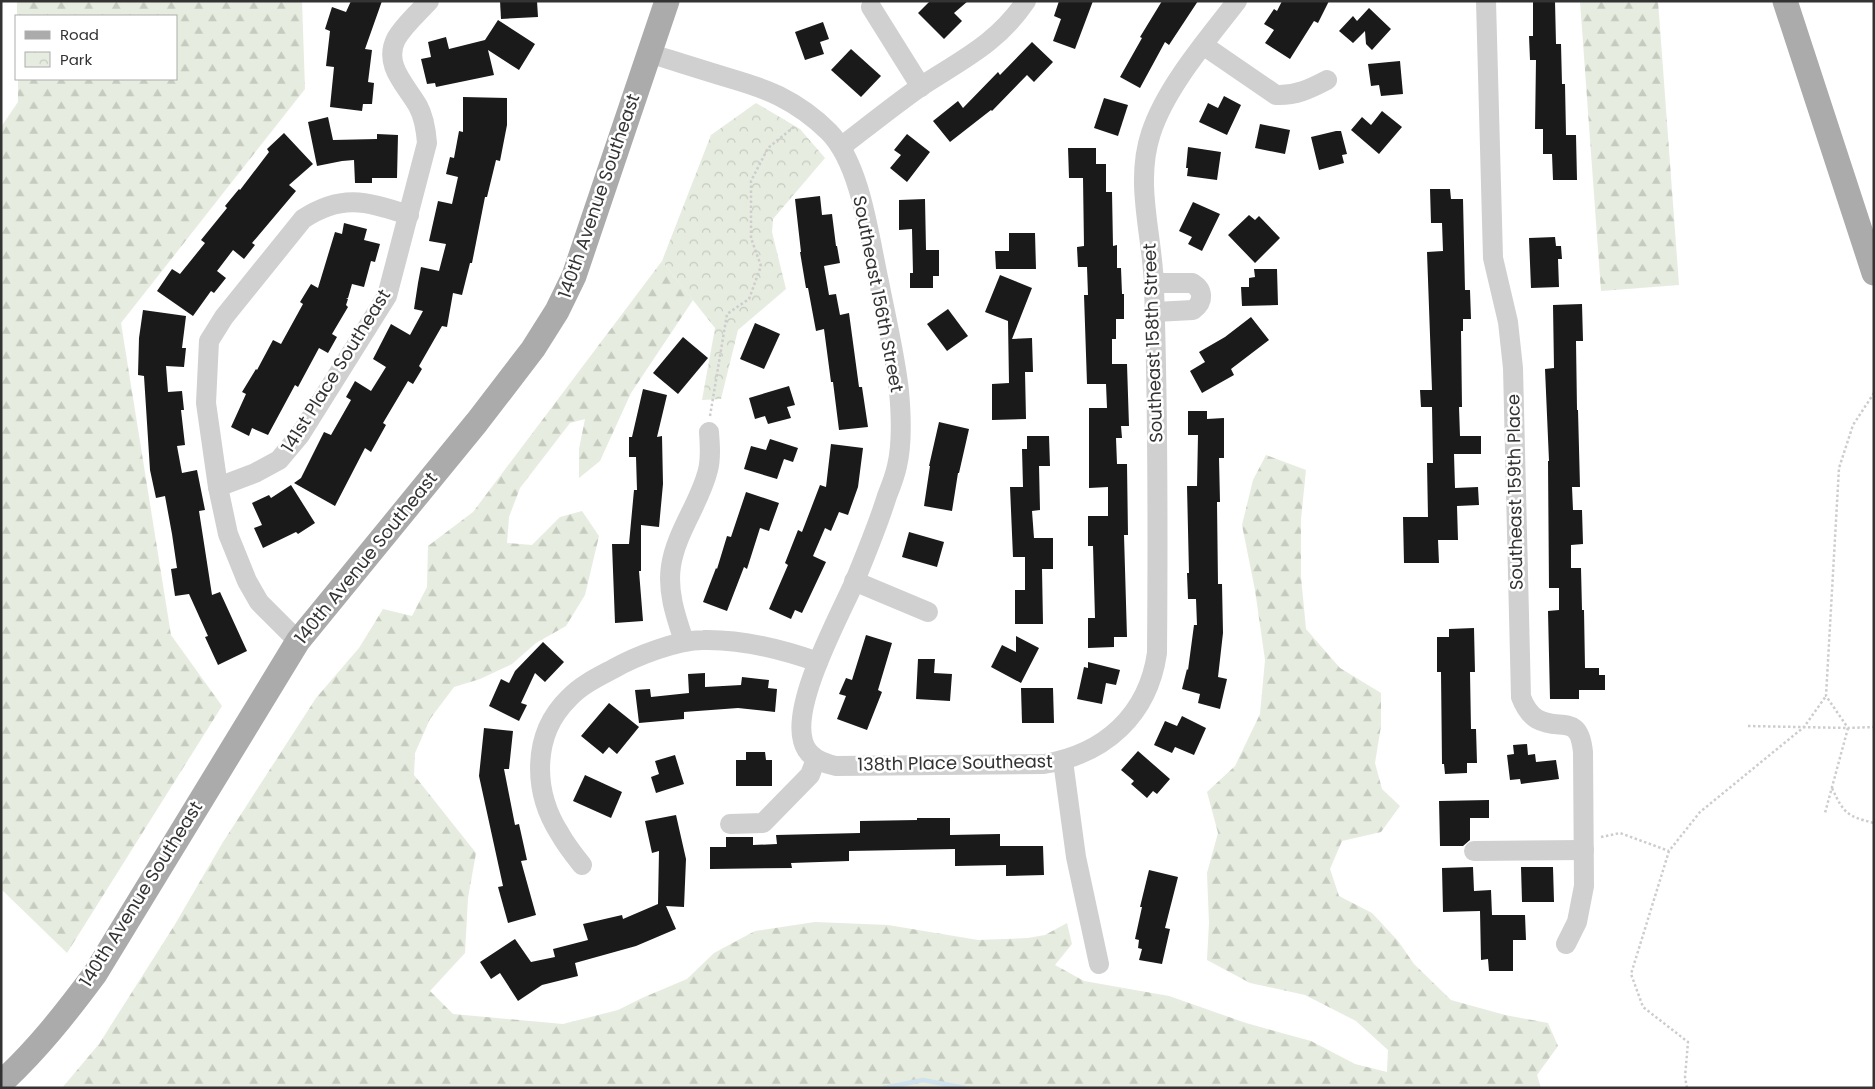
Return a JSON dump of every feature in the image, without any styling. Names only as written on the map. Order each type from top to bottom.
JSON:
[{"type":"main road","name":"140th Avenue Southeast","points":[[1,1083],[29,1058],[62,1019],[95,974],[298,641],[477,422],[532,350],[558,311],[574,276],[667,1]]},
{"type":"main road","points":[[1785,1],[1874,273]]},
{"type":"street","name":"141st Place Southeast","points":[[218,487],[255,473],[279,460],[300,435],[388,296],[427,143],[425,122],[418,106],[394,70],[392,56],[395,41],[404,28],[429,1]]},
{"type":"street","points":[[841,146],[921,87],[959,64],[996,37],[1011,22],[1026,1]]},
{"type":"street","name":"Southeast 158th Street","points":[[1157,653],[1158,493],[1155,312],[1154,283],[1145,205],[1144,167],[1150,134],[1168,96],[1203,45],[1238,1]]},
{"type":"street","name":"Southeast 159th Place","points":[[1486,1],[1493,258],[1508,322],[1513,368],[1520,691],[1524,705],[1538,719],[1572,727],[1579,732],[1583,752],[1584,886],[1582,905],[1577,922],[1566,944]]},
{"type":"street","points":[[870,7],[921,87]]},
{"type":"street","points":[[1203,45],[1276,94],[1286,96],[1299,93],[1327,80]]},
{"type":"street","name":"Southeast 156th Street","points":[[648,53],[760,88],[779,96],[808,115],[841,146],[848,160],[862,204],[887,322],[899,391],[900,429],[898,466],[882,513],[818,662],[809,688],[802,726],[803,742],[807,750],[816,759]]},
{"type":"street","points":[[298,641],[260,602],[247,581],[228,534],[218,487],[206,403],[209,341],[224,317],[303,220],[317,210],[340,202],[369,203],[409,216]]},
{"type":"street","points":[[1154,283],[1192,283],[1200,290],[1202,296],[1198,307],[1193,310],[1155,312]]},
{"type":"street","points":[[684,641],[672,603],[671,567],[675,549],[704,483],[708,469],[710,454],[709,432]]},
{"type":"street","points":[[854,581],[928,612]]},
{"type":"street","points":[[582,866],[559,834],[542,791],[539,772],[540,753],[546,732],[568,698],[587,683],[623,663],[684,641],[717,640],[754,643],[784,650],[818,662]]},
{"type":"street","name":"138th Place Southeast","points":[[816,759],[836,766],[1044,764],[1063,761],[1106,741],[1125,724],[1143,700],[1154,670],[1157,653]]},
{"type":"street","points":[[730,824],[763,823],[810,775],[816,759]]},
{"type":"street","points":[[1063,761],[1076,856],[1099,964]]},
{"type":"street","points":[[1474,851],[1584,845]]},
{"type":"path","points":[[709,432],[711,404],[726,314],[749,299],[761,266],[751,238],[750,181],[768,148],[808,115]]},
{"type":"path","points":[[1687,1088],[1685,1077],[1688,1042],[1643,1008],[1631,974],[1669,851],[1700,812],[1804,727],[1826,696],[1839,468],[1853,425],[1874,393]]},
{"type":"path","points":[[1825,813],[1848,728],[1826,696]]},
{"type":"path","points":[[1748,726],[1874,727]]},
{"type":"path","points":[[1832,788],[1840,804],[1852,817],[1874,823]]},
{"type":"path","points":[[1584,845],[1620,833],[1669,851]]},
{"type":"green space","points":[[17,1],[302,1],[305,89],[121,323],[171,635],[222,706],[67,953],[1,889],[1,127],[18,102],[18,80],[178,80],[178,15],[17,15]]},
{"type":"green space","points":[[1580,1],[1658,1],[1679,285],[1601,291]]},
{"type":"green space","points":[[756,103],[800,129],[825,158],[773,219],[772,232],[786,289],[738,330],[721,399],[702,400],[715,328],[662,261],[711,135]]},
{"type":"green space","points":[[662,261],[693,300],[631,393],[600,461],[579,478],[579,449],[585,419],[570,423],[520,488],[509,517],[507,543],[532,545],[560,517],[582,511],[599,536],[585,595],[566,626],[536,643],[512,664],[480,679],[454,687],[430,719],[415,753],[414,775],[476,853],[468,898],[465,953],[430,991],[453,1014],[563,1024],[618,1010],[687,979],[714,953],[755,931],[815,922],[888,925],[978,940],[1028,938],[1045,935],[1067,923],[1072,944],[1055,965],[1084,981],[1169,996],[1246,1023],[1311,1041],[1355,1064],[1387,1072],[1388,1050],[1356,1021],[1305,995],[1250,983],[1207,960],[1209,923],[1207,873],[1218,833],[1207,792],[1235,766],[1260,714],[1265,660],[1255,590],[1242,525],[1253,480],[1266,455],[1306,470],[1301,519],[1301,577],[1306,629],[1340,668],[1381,693],[1381,726],[1375,763],[1382,789],[1400,806],[1381,832],[1342,841],[1330,869],[1339,896],[1372,913],[1398,941],[1414,964],[1451,1000],[1505,1015],[1548,1023],[1558,1046],[1537,1075],[1541,1088],[62,1088],[99,1044],[174,926],[223,842],[316,698],[359,648],[383,609],[412,616],[427,587],[428,546],[473,512]]},
{"type":"building","points":[[351,1],[382,1],[365,49],[372,50],[368,82],[374,83],[372,104],[363,104],[362,111],[330,107],[334,67],[326,66],[330,31],[325,29],[332,7],[346,12]]},
{"type":"building","points":[[500,1],[537,1],[538,17],[501,19]]},
{"type":"building","points":[[930,1],[968,1],[954,13],[962,21],[944,39],[918,13]]},
{"type":"building","points":[[1059,1],[1093,1],[1075,49],[1053,41],[1061,19],[1054,16]]},
{"type":"building","points":[[1162,1],[1198,1],[1169,45],[1165,42],[1140,88],[1120,77],[1142,38],[1140,37]]},
{"type":"building","points":[[1282,1],[1329,1],[1318,23],[1314,21],[1290,59],[1265,43],[1274,30],[1264,24],[1274,9],[1277,11]]},
{"type":"building","points":[[1533,1],[1555,1],[1556,44],[1561,44],[1562,84],[1565,84],[1566,135],[1576,135],[1577,180],[1553,180],[1552,154],[1543,154],[1543,129],[1535,129],[1536,60],[1530,60],[1529,36],[1533,36]]},
{"type":"building","points":[[1369,8],[1391,29],[1372,50],[1366,44],[1365,31],[1353,43],[1339,31],[1353,16],[1357,21]]},
{"type":"building","points":[[498,20],[535,44],[519,70],[488,50],[494,75],[436,87],[435,83],[427,84],[421,59],[431,57],[428,42],[446,37],[449,49],[485,40]]},
{"type":"building","points":[[823,22],[829,39],[820,42],[824,54],[805,60],[795,32]]},
{"type":"building","points":[[1032,42],[1053,62],[1034,82],[1027,75],[992,111],[950,142],[933,121],[958,101],[963,108],[998,72],[1000,75]]},
{"type":"building","points":[[851,49],[881,76],[861,97],[831,70]]},
{"type":"building","points":[[1400,61],[1403,94],[1381,96],[1379,85],[1371,86],[1368,64]]},
{"type":"building","points":[[1224,96],[1241,105],[1227,135],[1199,122],[1208,103],[1218,108]]},
{"type":"building","points":[[463,97],[507,98],[507,125],[500,161],[496,160],[487,197],[485,197],[472,263],[470,263],[462,295],[453,293],[447,327],[442,326],[419,366],[422,369],[413,384],[408,381],[383,423],[386,425],[371,452],[365,448],[335,506],[294,483],[301,478],[324,432],[331,435],[351,400],[346,397],[355,381],[371,391],[386,367],[373,359],[391,324],[410,335],[423,311],[414,309],[421,267],[439,271],[446,244],[429,241],[438,201],[452,204],[458,177],[446,174],[450,157],[454,158],[459,131],[463,132]]},
{"type":"building","points":[[1104,98],[1128,105],[1118,136],[1094,128]]},
{"type":"building","points":[[1382,111],[1402,127],[1379,154],[1351,130],[1362,117],[1371,125]]},
{"type":"building","points":[[328,117],[333,140],[377,139],[377,134],[398,135],[397,178],[372,178],[372,183],[355,183],[354,160],[317,166],[308,122]]},
{"type":"building","points":[[1260,124],[1290,130],[1285,154],[1255,148]]},
{"type":"building","points":[[1341,131],[1347,154],[1342,155],[1344,163],[1319,170],[1311,137]]},
{"type":"building","points":[[284,133],[313,164],[289,185],[296,191],[252,243],[255,245],[244,259],[233,250],[217,271],[226,278],[214,293],[211,291],[193,316],[157,291],[172,269],[180,274],[205,243],[201,240],[227,208],[225,206],[240,190],[269,152],[267,149]]},
{"type":"building","points":[[907,134],[930,152],[907,182],[890,168],[901,155],[894,150]]},
{"type":"building","points":[[1188,147],[1221,152],[1217,180],[1187,176]]},
{"type":"building","points":[[1068,148],[1096,148],[1096,164],[1106,164],[1106,192],[1112,192],[1113,246],[1117,245],[1117,268],[1121,268],[1122,294],[1124,294],[1124,319],[1116,319],[1116,339],[1112,339],[1112,364],[1127,364],[1129,426],[1121,426],[1122,438],[1116,438],[1117,464],[1127,464],[1128,535],[1124,535],[1127,637],[1114,637],[1114,647],[1088,648],[1088,618],[1095,618],[1093,546],[1088,546],[1088,516],[1108,516],[1108,487],[1089,488],[1089,408],[1107,408],[1106,384],[1087,384],[1084,295],[1088,295],[1087,267],[1078,267],[1077,247],[1084,246],[1083,178],[1069,178]]},
{"type":"building","points":[[1430,189],[1450,189],[1451,199],[1463,199],[1465,290],[1470,290],[1471,319],[1463,319],[1463,331],[1461,331],[1462,407],[1459,407],[1460,436],[1481,436],[1481,454],[1454,454],[1455,488],[1478,487],[1479,505],[1457,506],[1458,540],[1438,540],[1439,563],[1404,563],[1403,517],[1428,517],[1427,463],[1433,463],[1432,407],[1421,407],[1420,390],[1432,390],[1427,252],[1443,251],[1442,223],[1431,223]]},
{"type":"building","points":[[820,196],[822,215],[832,214],[840,263],[824,266],[829,295],[836,294],[840,315],[849,313],[859,387],[862,387],[868,427],[839,430],[824,329],[816,331],[808,288],[806,288],[800,252],[795,199]]},
{"type":"building","points":[[925,199],[926,250],[939,250],[939,276],[933,276],[933,288],[910,288],[910,273],[913,273],[912,229],[899,230],[899,200]]},
{"type":"building","points":[[1193,202],[1220,214],[1202,251],[1188,244],[1192,237],[1179,231]]},
{"type":"building","points":[[1249,215],[1255,220],[1259,216],[1280,238],[1255,263],[1228,235]]},
{"type":"building","points":[[344,223],[367,229],[364,240],[380,244],[375,262],[371,261],[364,287],[352,284],[348,298],[346,298],[348,299],[346,305],[348,307],[332,334],[337,337],[328,353],[319,348],[298,387],[295,385],[268,435],[252,428],[249,436],[231,427],[246,394],[242,392],[257,370],[273,340],[281,344],[303,304],[300,302],[311,284],[318,288],[335,232],[342,234]]},
{"type":"building","points":[[1009,233],[1035,233],[1036,269],[996,269],[995,251],[1009,251]]},
{"type":"building","points":[[1555,237],[1556,246],[1561,246],[1562,259],[1558,259],[1559,287],[1531,288],[1529,238]]},
{"type":"building","points":[[1254,269],[1277,269],[1278,305],[1242,306],[1241,287],[1249,287],[1249,278],[1255,277]]},
{"type":"building","points":[[1000,275],[1032,288],[1012,339],[1032,338],[1033,372],[1025,372],[1026,419],[992,420],[992,384],[1009,383],[1008,321],[985,312]]},
{"type":"building","points":[[1582,304],[1583,341],[1576,341],[1580,487],[1572,487],[1573,510],[1582,510],[1583,544],[1571,545],[1571,568],[1581,568],[1585,668],[1599,668],[1599,675],[1605,675],[1605,690],[1579,690],[1579,699],[1550,699],[1548,611],[1559,610],[1559,588],[1549,588],[1549,461],[1545,369],[1554,368],[1553,305]]},
{"type":"building","points":[[948,309],[968,336],[947,351],[927,324]]},
{"type":"building","points":[[143,310],[186,316],[182,348],[186,348],[184,367],[166,366],[168,392],[182,391],[184,410],[181,410],[185,445],[177,446],[182,473],[197,470],[205,510],[199,511],[212,595],[220,592],[247,651],[218,665],[205,637],[208,636],[189,594],[175,596],[171,569],[177,568],[172,534],[165,496],[156,498],[150,470],[144,376],[138,375],[139,338]]},
{"type":"building","points":[[1251,317],[1269,340],[1231,369],[1234,375],[1202,393],[1190,371],[1205,362],[1199,352],[1225,337]]},
{"type":"building","points":[[755,323],[780,334],[764,369],[740,359]]},
{"type":"building","points":[[683,337],[708,358],[678,394],[653,373]]},
{"type":"building","points":[[789,386],[795,405],[787,407],[791,418],[768,424],[765,416],[755,419],[749,398]]},
{"type":"building","points":[[643,389],[667,395],[657,437],[662,436],[663,484],[659,527],[641,525],[641,571],[639,571],[643,621],[615,623],[612,544],[629,544],[634,490],[637,490],[636,457],[629,457],[629,437],[632,437]]},
{"type":"building","points":[[1188,411],[1207,411],[1207,419],[1224,418],[1224,458],[1219,458],[1220,502],[1217,502],[1218,584],[1222,584],[1223,633],[1218,677],[1227,679],[1220,709],[1198,703],[1200,694],[1182,689],[1188,670],[1194,625],[1197,625],[1196,599],[1188,599],[1187,486],[1197,486],[1198,435],[1188,435]]},
{"type":"building","points":[[939,422],[969,429],[958,473],[952,511],[924,506],[929,466]]},
{"type":"building","points":[[1027,436],[1049,436],[1050,466],[1039,466],[1040,510],[1032,511],[1034,538],[1053,538],[1053,569],[1042,569],[1043,624],[1015,624],[1015,590],[1025,590],[1025,557],[1013,557],[1010,487],[1023,487],[1022,449],[1027,449]]},
{"type":"building","points":[[770,439],[798,448],[793,462],[784,459],[777,479],[744,469],[751,446],[766,450]]},
{"type":"building","points":[[831,444],[863,448],[858,487],[848,515],[839,512],[831,531],[825,528],[813,556],[826,562],[802,613],[795,610],[791,619],[769,609],[788,565],[785,563],[798,530],[802,532],[820,485],[826,487]]},
{"type":"building","points":[[291,485],[315,523],[298,534],[296,532],[263,548],[254,528],[262,525],[252,503],[269,495],[271,498]]},
{"type":"building","points":[[746,492],[779,503],[769,531],[760,528],[747,569],[744,567],[727,611],[703,602],[717,569],[727,536],[731,537]]},
{"type":"building","points":[[909,532],[944,542],[937,567],[902,557]]},
{"type":"building","points":[[1474,628],[1475,672],[1470,672],[1471,729],[1476,729],[1477,763],[1467,763],[1467,773],[1445,774],[1444,764],[1442,764],[1441,672],[1437,672],[1437,637],[1449,637],[1449,629]]},
{"type":"building","points":[[866,635],[892,643],[878,690],[882,692],[867,730],[837,719],[846,696],[839,694],[846,678],[852,680]]},
{"type":"building","points":[[1016,636],[1039,648],[1021,683],[991,667],[1002,645],[1016,652]]},
{"type":"building","points":[[543,642],[564,662],[545,682],[535,673],[521,703],[527,705],[519,721],[489,706],[501,679],[509,683],[515,671]]},
{"type":"building","points":[[918,659],[935,659],[934,673],[952,674],[950,701],[916,699]]},
{"type":"building","points":[[1088,662],[1120,670],[1116,685],[1106,683],[1102,704],[1077,699],[1084,667],[1088,668]]},
{"type":"building","points":[[705,673],[705,687],[741,685],[742,677],[769,680],[768,688],[777,689],[775,712],[738,708],[684,712],[684,719],[639,723],[635,690],[650,689],[651,697],[689,693],[688,674]]},
{"type":"building","points":[[1021,688],[1053,688],[1054,723],[1022,723]]},
{"type":"building","points":[[609,703],[639,727],[617,754],[609,747],[603,754],[581,736]]},
{"type":"building","points":[[1182,716],[1206,728],[1194,755],[1175,747],[1172,753],[1154,745],[1165,721],[1177,726]]},
{"type":"building","points":[[484,728],[513,731],[509,769],[504,769],[515,825],[519,824],[527,860],[521,861],[536,915],[508,923],[498,887],[503,886],[479,776]]},
{"type":"building","points":[[1527,744],[1528,755],[1535,754],[1536,762],[1556,760],[1559,779],[1521,784],[1520,779],[1510,780],[1507,755],[1514,754],[1513,745]]},
{"type":"building","points":[[1138,751],[1170,779],[1157,794],[1153,791],[1147,798],[1131,784],[1134,781],[1121,770]]},
{"type":"building","points":[[746,752],[765,752],[766,760],[772,760],[772,786],[736,786],[736,760],[746,760]]},
{"type":"building","points":[[675,755],[684,784],[656,793],[651,777],[659,774],[655,761]]},
{"type":"building","points":[[585,775],[622,792],[611,818],[573,801]]},
{"type":"building","points":[[1489,800],[1489,818],[1470,818],[1470,840],[1463,846],[1440,846],[1439,801]]},
{"type":"building","points":[[676,815],[686,859],[684,907],[666,906],[676,929],[636,946],[575,963],[578,976],[542,985],[518,1001],[500,973],[491,979],[480,962],[515,939],[531,962],[555,957],[553,949],[588,940],[583,924],[622,915],[623,919],[658,904],[659,851],[652,853],[645,821]]},
{"type":"building","points":[[917,818],[950,818],[950,835],[1000,834],[1000,846],[1043,846],[1044,875],[1006,876],[1006,865],[955,866],[955,849],[849,851],[849,861],[791,863],[792,868],[710,869],[710,847],[726,847],[726,837],[753,837],[753,845],[777,844],[776,835],[860,833],[860,821],[917,820]]},
{"type":"building","points":[[1473,867],[1474,891],[1491,890],[1492,915],[1525,915],[1526,940],[1513,940],[1513,971],[1489,971],[1488,959],[1481,960],[1480,911],[1443,912],[1442,868]]},
{"type":"building","points":[[1521,867],[1553,867],[1554,902],[1522,902]]},
{"type":"building","points":[[1149,870],[1178,877],[1165,928],[1170,929],[1162,964],[1139,960],[1142,949],[1138,948],[1139,940],[1135,939]]},
{"type":"waterway","points":[[884,1088],[923,1080],[965,1088]]}]
